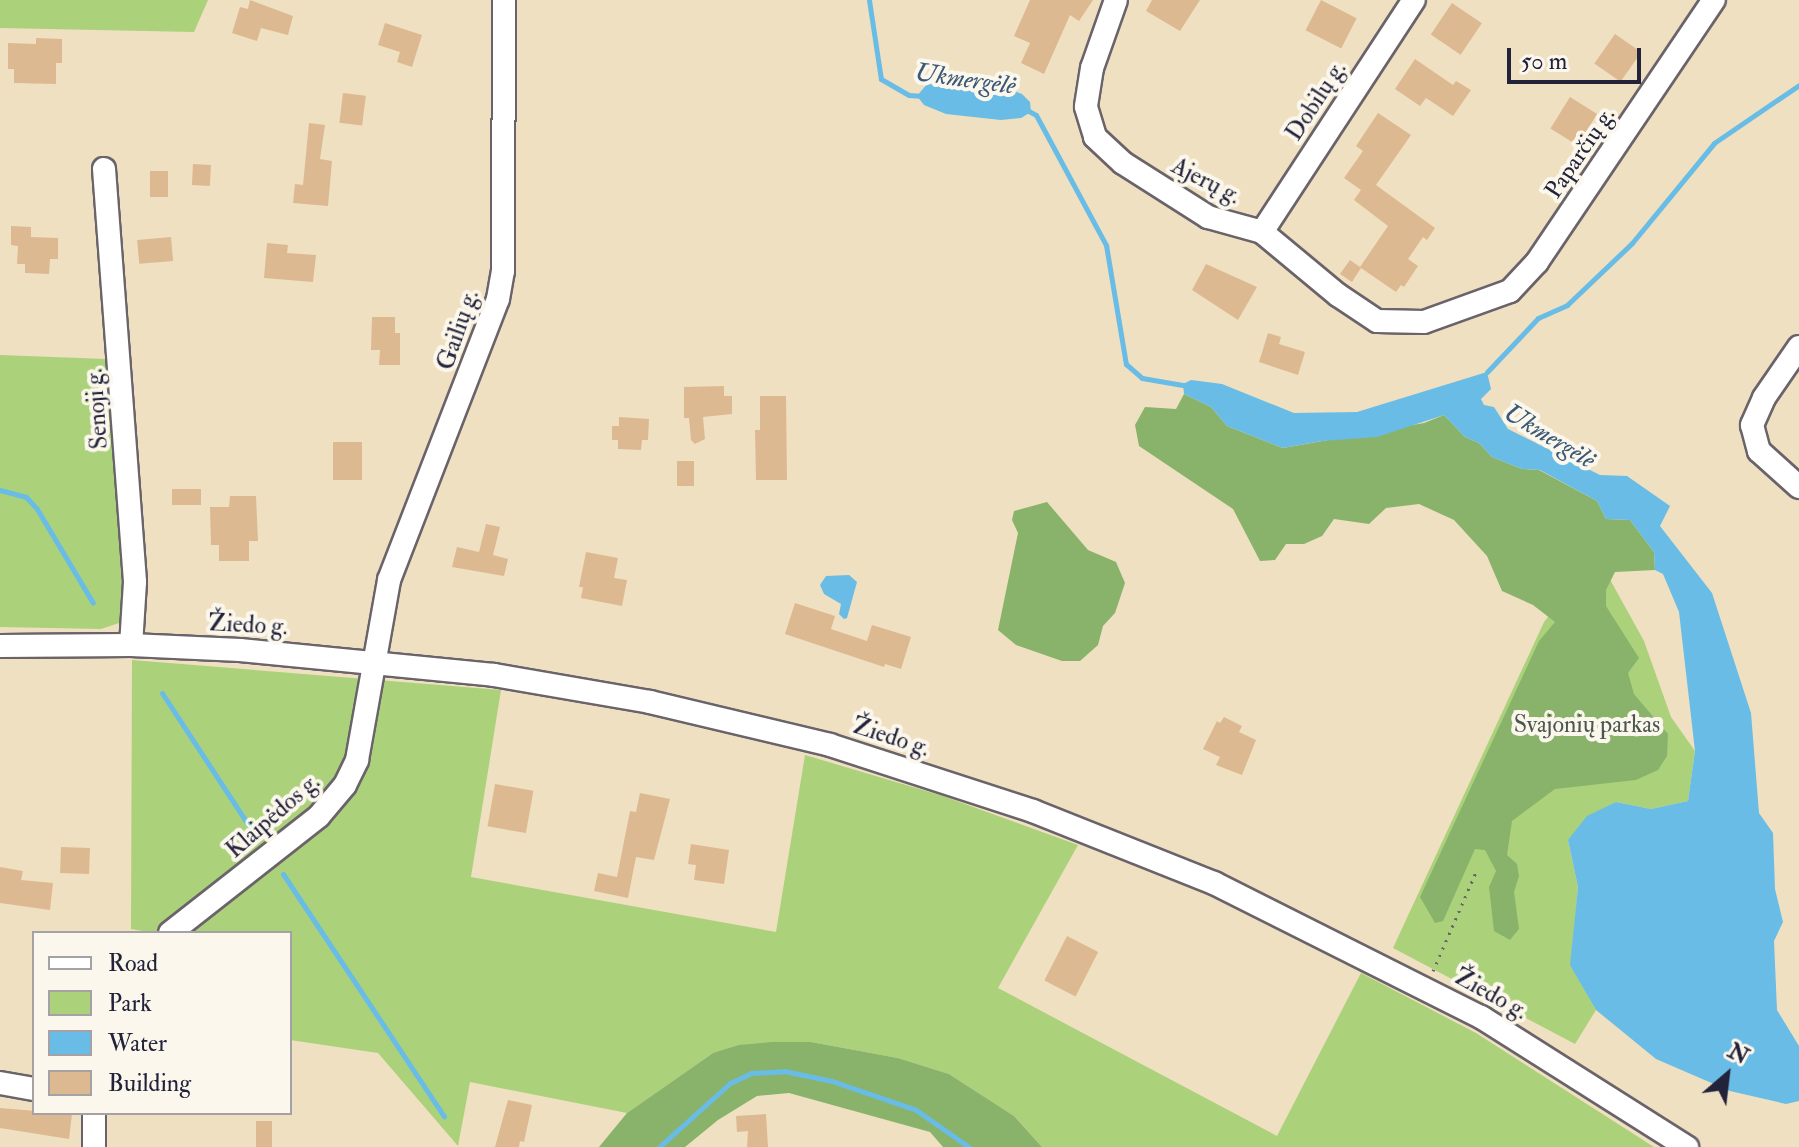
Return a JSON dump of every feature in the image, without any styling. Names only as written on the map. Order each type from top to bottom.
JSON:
[{"type":"street","name":"Gailių g.","points":[[375,661],[389,580],[498,299],[503,271],[504,0]]},
{"type":"street","name":"Ajerų g.","points":[[1116,0],[1092,68],[1086,107],[1095,137],[1123,163],[1208,217],[1262,232],[1338,295],[1377,321],[1424,322],[1510,291]]},
{"type":"street","name":"Dobilų g.","points":[[1262,232],[1414,0]]},
{"type":"street","name":"Paparčių g.","points":[[1510,291],[1537,262],[1714,0]]},
{"type":"street","name":"Senoji g.","points":[[104,169],[135,582],[131,645]]},
{"type":"street","points":[[1799,347],[1764,398],[1752,425],[1759,451],[1799,487]]},
{"type":"street","name":"Žiedo g.","points":[[0,646],[131,645],[375,661],[559,685],[759,726],[830,745],[1033,811],[1214,883],[1426,987],[1539,1052],[1687,1147]]},
{"type":"street","name":"Klaipėdos g.","points":[[173,931],[288,842],[334,801],[357,760],[375,661]]},
{"type":"street","points":[[0,1083],[32,1089]]},
{"type":"street","points":[[94,1115],[94,1147]]},
{"type":"path","points":[[1436,965],[1476,872]]},
{"type":"green space","points":[[0,0],[208,0],[194,32],[0,28]]},
{"type":"green space","points":[[0,355],[106,359],[117,385],[128,581],[125,617],[119,623],[101,629],[0,627]]},
{"type":"green space","points":[[1184,394],[1211,407],[1227,426],[1283,448],[1424,423],[1444,415],[1465,437],[1479,443],[1492,457],[1522,469],[1539,470],[1597,501],[1606,519],[1630,520],[1654,552],[1655,570],[1615,572],[1606,590],[1606,606],[1639,658],[1628,673],[1634,694],[1668,734],[1667,756],[1658,770],[1636,780],[1555,789],[1512,821],[1507,855],[1517,864],[1519,876],[1514,892],[1519,929],[1510,940],[1494,931],[1489,887],[1496,871],[1485,850],[1475,849],[1443,921],[1435,923],[1420,897],[1539,641],[1555,622],[1533,605],[1502,591],[1487,556],[1454,520],[1419,504],[1386,508],[1369,524],[1334,519],[1322,536],[1304,544],[1286,544],[1275,560],[1260,561],[1233,509],[1139,446],[1135,425],[1145,407],[1176,409]]},
{"type":"green space","points":[[1047,502],[1088,550],[1116,562],[1125,583],[1115,613],[1103,626],[1098,645],[1080,661],[1062,661],[1016,645],[998,630],[1018,533],[1012,520],[1014,511]]},
{"type":"green space","name":"Svajonių parkas","points":[[1597,556],[1644,641],[1671,717],[1695,751],[1688,801],[1651,809],[1616,802],[1568,840],[1578,887],[1571,965],[1596,1010],[1575,1044],[1393,948],[1544,622]]},
{"type":"green space","points":[[132,660],[501,690],[471,877],[776,932],[805,755],[943,796],[1078,845],[998,988],[1277,1136],[1361,973],[1476,1033],[1654,1147],[1042,1147],[1014,1116],[949,1074],[898,1058],[811,1042],[713,1053],[627,1113],[470,1082],[458,1146],[378,1053],[292,1040],[292,931],[131,929]]},
{"type":"green space","points":[[811,1042],[898,1058],[949,1074],[1014,1116],[1042,1147],[943,1147],[930,1132],[789,1093],[757,1096],[718,1120],[685,1147],[599,1147],[627,1113],[713,1053],[739,1045]]},
{"type":"water","points":[[927,84],[1006,88],[1022,94],[1030,102],[1031,112],[1021,118],[1001,120],[946,114],[924,105],[917,96]]},
{"type":"water","points":[[1487,372],[1491,389],[1481,399],[1484,405],[1494,407],[1508,429],[1600,475],[1627,476],[1670,506],[1660,526],[1712,593],[1751,713],[1759,813],[1773,833],[1775,889],[1783,922],[1774,941],[1777,1010],[1799,1046],[1799,1101],[1786,1104],[1730,1091],[1656,1059],[1596,1010],[1570,965],[1578,887],[1568,840],[1587,816],[1616,802],[1651,809],[1688,801],[1695,751],[1679,612],[1663,574],[1655,570],[1654,552],[1630,520],[1606,519],[1597,501],[1540,470],[1522,469],[1492,457],[1479,443],[1465,437],[1444,415],[1377,437],[1322,441],[1283,448],[1227,426],[1211,407],[1184,394],[1183,384],[1191,380],[1222,384],[1294,413],[1357,412]]},
{"type":"water","points":[[849,575],[857,582],[847,618],[844,619],[839,614],[841,604],[824,594],[820,585],[826,576]]},
{"type":"building","points":[[250,0],[293,16],[288,35],[261,28],[257,41],[232,33],[240,7],[248,9]]},
{"type":"building","points":[[1030,0],[1093,0],[1079,21],[1070,15],[1044,74],[1021,63],[1030,43],[1014,36]]},
{"type":"building","points":[[1152,0],[1200,0],[1180,31],[1146,11]]},
{"type":"building","points":[[1321,0],[1357,18],[1341,48],[1306,30]]},
{"type":"building","points":[[1452,3],[1482,23],[1461,55],[1431,35]]},
{"type":"building","points":[[385,23],[422,35],[412,67],[397,62],[400,52],[378,45]]},
{"type":"building","points":[[1615,34],[1641,52],[1621,82],[1594,63]]},
{"type":"building","points":[[36,38],[62,39],[62,63],[56,63],[56,84],[14,83],[14,69],[8,69],[8,43],[36,44]]},
{"type":"building","points":[[1415,59],[1453,85],[1456,81],[1471,90],[1453,116],[1426,98],[1420,106],[1395,89]]},
{"type":"building","points":[[343,93],[366,96],[362,126],[339,123]]},
{"type":"building","points":[[1570,97],[1597,114],[1578,145],[1550,128]]},
{"type":"building","points":[[1378,113],[1411,135],[1376,185],[1435,228],[1427,240],[1423,237],[1408,259],[1418,266],[1404,287],[1401,285],[1396,292],[1361,268],[1352,282],[1340,274],[1350,260],[1360,267],[1388,226],[1354,200],[1361,190],[1344,178],[1363,151],[1356,146]]},
{"type":"building","points":[[309,123],[325,125],[320,159],[332,161],[328,206],[293,203],[295,184],[303,185]]},
{"type":"building","points":[[193,164],[211,165],[210,186],[192,185]]},
{"type":"building","points":[[150,171],[168,171],[168,197],[150,197]]},
{"type":"building","points":[[11,226],[31,227],[31,237],[58,238],[58,259],[50,259],[49,274],[25,273],[25,264],[17,264],[18,246],[11,245]]},
{"type":"building","points":[[171,237],[173,261],[139,264],[137,240]]},
{"type":"building","points":[[267,243],[288,245],[287,253],[316,255],[313,282],[264,278]]},
{"type":"building","points":[[1206,264],[1257,287],[1238,320],[1192,290]]},
{"type":"building","points":[[372,317],[395,317],[395,333],[400,333],[400,365],[379,365],[380,350],[371,350]]},
{"type":"building","points":[[1268,333],[1281,337],[1279,344],[1305,352],[1298,375],[1259,362]]},
{"type":"building","points":[[724,386],[724,396],[732,396],[732,414],[703,417],[705,439],[695,444],[691,440],[689,418],[684,418],[684,387]]},
{"type":"building","points":[[760,396],[786,396],[787,480],[756,480],[755,430],[760,430]]},
{"type":"building","points":[[619,417],[649,419],[648,440],[642,440],[641,450],[618,449],[618,440],[612,440],[612,426],[619,426]]},
{"type":"building","points":[[333,442],[362,442],[362,480],[333,480]]},
{"type":"building","points":[[677,461],[694,461],[694,486],[677,486]]},
{"type":"building","points":[[172,489],[201,489],[201,505],[172,505]]},
{"type":"building","points":[[230,496],[256,496],[258,541],[249,541],[249,561],[219,561],[219,545],[211,545],[210,507],[229,507]]},
{"type":"building","points":[[486,524],[500,527],[493,555],[508,559],[504,576],[452,567],[457,547],[479,552]]},
{"type":"building","points":[[586,552],[618,558],[614,578],[627,580],[622,606],[581,598],[583,587],[579,587]]},
{"type":"building","points":[[795,603],[835,616],[831,629],[867,641],[872,625],[911,637],[901,669],[885,664],[884,667],[785,634]]},
{"type":"building","points":[[1224,717],[1242,726],[1239,732],[1256,740],[1242,775],[1216,765],[1220,757],[1203,749],[1217,721],[1220,723]]},
{"type":"building","points":[[495,784],[533,791],[526,833],[488,826]]},
{"type":"building","points":[[640,793],[670,799],[654,860],[636,857],[628,898],[594,891],[598,873],[617,877],[630,811],[636,812]]},
{"type":"building","points":[[691,844],[729,850],[724,884],[694,880],[696,865],[688,864]]},
{"type":"building","points":[[61,847],[90,848],[89,874],[60,873]]},
{"type":"building","points":[[0,867],[23,871],[21,880],[53,883],[50,910],[0,903]]},
{"type":"building","points":[[1067,936],[1098,952],[1075,996],[1044,981]]},
{"type":"building","points":[[508,1100],[532,1105],[524,1142],[520,1141],[519,1147],[495,1147]]},
{"type":"building","points":[[0,1108],[32,1111],[32,1115],[72,1115],[69,1139],[0,1128]]},
{"type":"building","points":[[766,1114],[768,1147],[747,1147],[748,1131],[737,1132],[736,1116]]},
{"type":"building","points":[[256,1121],[272,1121],[272,1147],[256,1147]]},
{"type":"waterway","name":"Ukmergėlė","points":[[869,0],[881,79],[909,95],[923,96]]},
{"type":"waterway","points":[[1487,372],[1538,318],[1567,305],[1632,243],[1714,143],[1799,85]]},
{"type":"waterway","name":"Ukmergėlė","points":[[1027,110],[1036,115],[1106,245],[1126,364],[1142,378],[1188,386]]},
{"type":"waterway","points":[[0,490],[26,497],[37,509],[93,603]]},
{"type":"waterway","points":[[162,693],[253,832]]},
{"type":"waterway","points":[[283,874],[444,1116]]},
{"type":"waterway","points":[[659,1147],[730,1083],[751,1073],[784,1071],[832,1081],[916,1110],[969,1147]]}]
